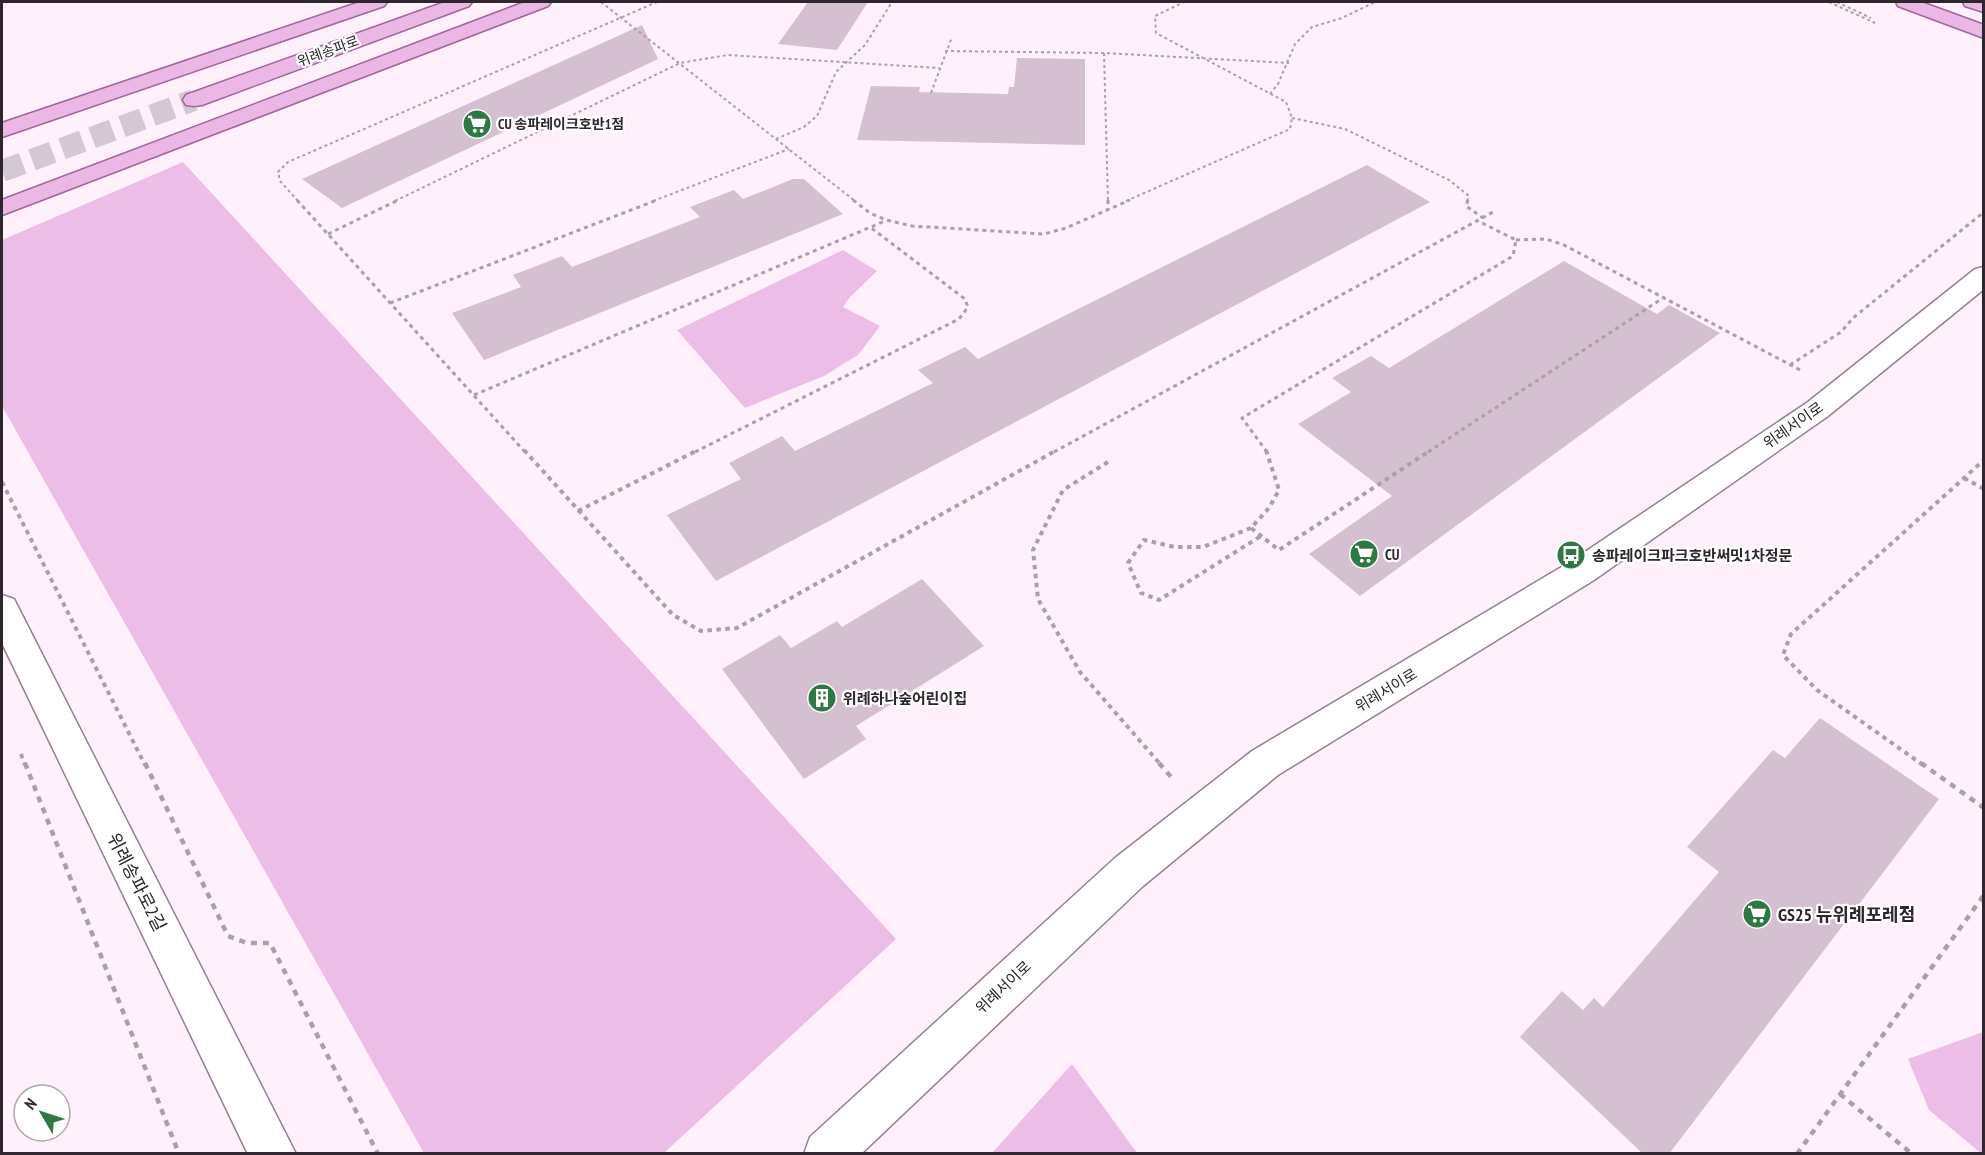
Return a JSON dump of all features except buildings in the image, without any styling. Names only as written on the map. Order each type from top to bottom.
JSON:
[{"type":"main road","points":[[2,130],[378,2]]},
{"type":"main road","name":"위례송파로","points":[[194,100],[462,2]]},
{"type":"main road","points":[[2,208],[541,2]]},
{"type":"main road","points":[[1905,2],[1983,32]]},
{"type":"main road","points":[[1972,2],[1983,6]]},
{"type":"street","name":"위례서이로","points":[[827,1154],[1129,872],[1265,763],[1582,572],[1818,409],[1983,275]]},
{"type":"street","name":"위례송파로2길","points":[[2,609],[273,1154]]},
{"type":"path","points":[[601,2],[870,213],[886,220],[912,226],[1044,234],[1066,228],[1290,129],[1292,118],[1286,102],[1156,33],[1155,16],[1184,2]]},
{"type":"path","points":[[657,2],[288,162],[278,172],[280,181],[673,615],[701,632],[737,628],[1157,394],[1493,212]]},
{"type":"path","points":[[776,139],[804,127],[817,116],[836,72],[865,45],[892,2]]},
{"type":"path","points":[[1270,94],[1289,63],[1295,44],[1312,27],[1342,18],[1375,2]]},
{"type":"path","points":[[931,93],[952,37]]},
{"type":"path","points":[[945,51],[1104,53],[1289,63]]},
{"type":"path","points":[[1104,53],[1108,209]]},
{"type":"path","points":[[328,234],[680,63],[728,55],[939,68]]},
{"type":"path","points":[[1292,118],[1345,129],[1449,180],[1469,196],[1466,206],[1483,218]]},
{"type":"path","points":[[390,303],[789,149]]},
{"type":"path","points":[[1791,365],[1841,332],[1853,318],[1983,212]]},
{"type":"path","points":[[474,395],[886,220]]},
{"type":"path","points":[[1478,220],[1516,240],[1545,239],[1564,245],[1839,391]]},
{"type":"path","points":[[578,511],[959,319],[968,308],[965,298],[870,227]]},
{"type":"path","points":[[1261,536],[1159,600],[1142,593],[1128,563],[1144,540],[1175,547],[1203,547],[1251,528],[1269,508],[1279,490],[1268,452],[1242,418],[1513,255],[1516,240]]},
{"type":"path","points":[[1251,528],[1279,550],[1663,298]]},
{"type":"path","points":[[1983,460],[1791,634],[1783,655],[1817,690],[1983,808]]},
{"type":"path","points":[[1108,462],[1063,490],[1033,549],[1038,599],[1080,672],[1202,813]]},
{"type":"path","points":[[1964,478],[1983,489]]},
{"type":"path","points":[[2,482],[117,706],[228,936],[247,943],[270,943],[378,1154]]},
{"type":"path","points":[[19,750],[179,1154]]},
{"type":"path","points":[[1797,1154],[1983,895]]},
{"type":"path","points":[[1840,1094],[1912,1154]]},
{"type":"shaded area","points":[[183,162],[896,939],[664,1153],[424,1153],[2,406],[2,240]]},
{"type":"shaded area","points":[[843,250],[877,271],[843,307],[880,326],[858,355],[824,376],[745,408],[677,330]]},
{"type":"shaded area","points":[[1983,1032],[1984,1153],[1982,1154],[1929,1110],[1908,1059]]},
{"type":"shaded area","points":[[1072,1064],[1137,1153],[992,1153]]},
{"type":"tunnel","points":[[2,171],[194,100]]},
{"type":"place","name":"CU 송파레이크호반1점","points":[[477,124]]},
{"type":"place","name":"CU","points":[[1364,554]]},
{"type":"place","name":"송파레이크파크호반써밋1차정문","points":[[1571,555]]},
{"type":"place","name":"위례하나숲어린이집","points":[[822,698]]},
{"type":"place","name":"GS25 뉴위례포레점","points":[[1757,914]]}]
